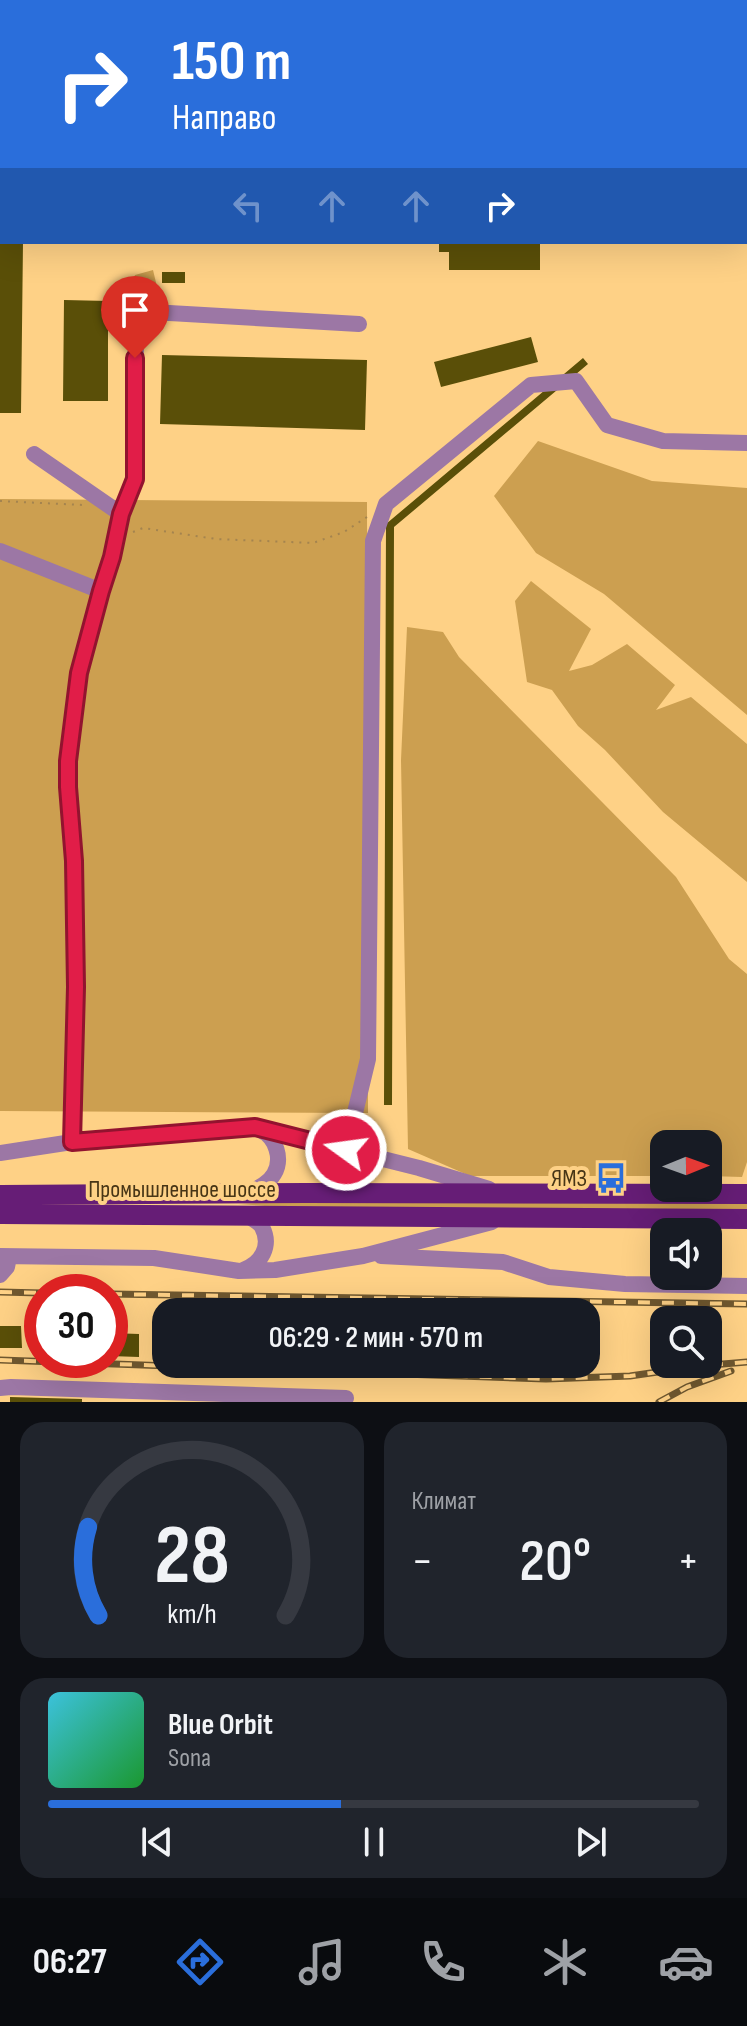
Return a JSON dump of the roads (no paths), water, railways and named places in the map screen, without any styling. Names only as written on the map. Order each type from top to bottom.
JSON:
[{"type":"main road","name":"Промышленное шоссе","points":[[0,1195],[747,1194]]},
{"type":"main road","name":"Промышленное шоссе","points":[[0,1214],[747,1219]]},
{"type":"street","points":[[72,1142],[76,987],[74,861],[68,761],[79,673],[121,514],[135,479],[136,328],[152,312],[359,324]]},
{"type":"street","points":[[346,1150],[368,1059],[373,541],[386,504],[531,385],[576,381],[607,425],[663,441],[747,443]]},
{"type":"street","points":[[34,454],[121,514]]},
{"type":"street","points":[[0,551],[101,591]]},
{"type":"street","points":[[245,1194],[263,1186],[275,1173],[278,1162],[273,1141],[266,1132],[255,1127]]},
{"type":"street","points":[[0,1153],[72,1142],[255,1127],[419,1168],[502,1193]]},
{"type":"street","points":[[239,1271],[254,1266],[263,1255],[266,1239],[261,1225],[247,1215]]},
{"type":"street","points":[[0,1275],[7,1267],[4,1256],[154,1258],[239,1271],[275,1270],[363,1256],[504,1219]]},
{"type":"street","points":[[363,1256],[503,1262],[549,1277],[625,1284],[747,1286]]},
{"type":"street","points":[[0,1388],[346,1398]]},
{"type":"railway","points":[[0,1292],[24,1293]]},
{"type":"railway","points":[[128,1294],[747,1304]]},
{"type":"railway","points":[[0,1360],[546,1379],[650,1373]]},
{"type":"railway","points":[[722,1364],[747,1362]]},
{"type":"railway","points":[[659,1402],[687,1387],[731,1371]]},
{"type":"place","name":"ЯМЗ","points":[[611,1178]]}]
